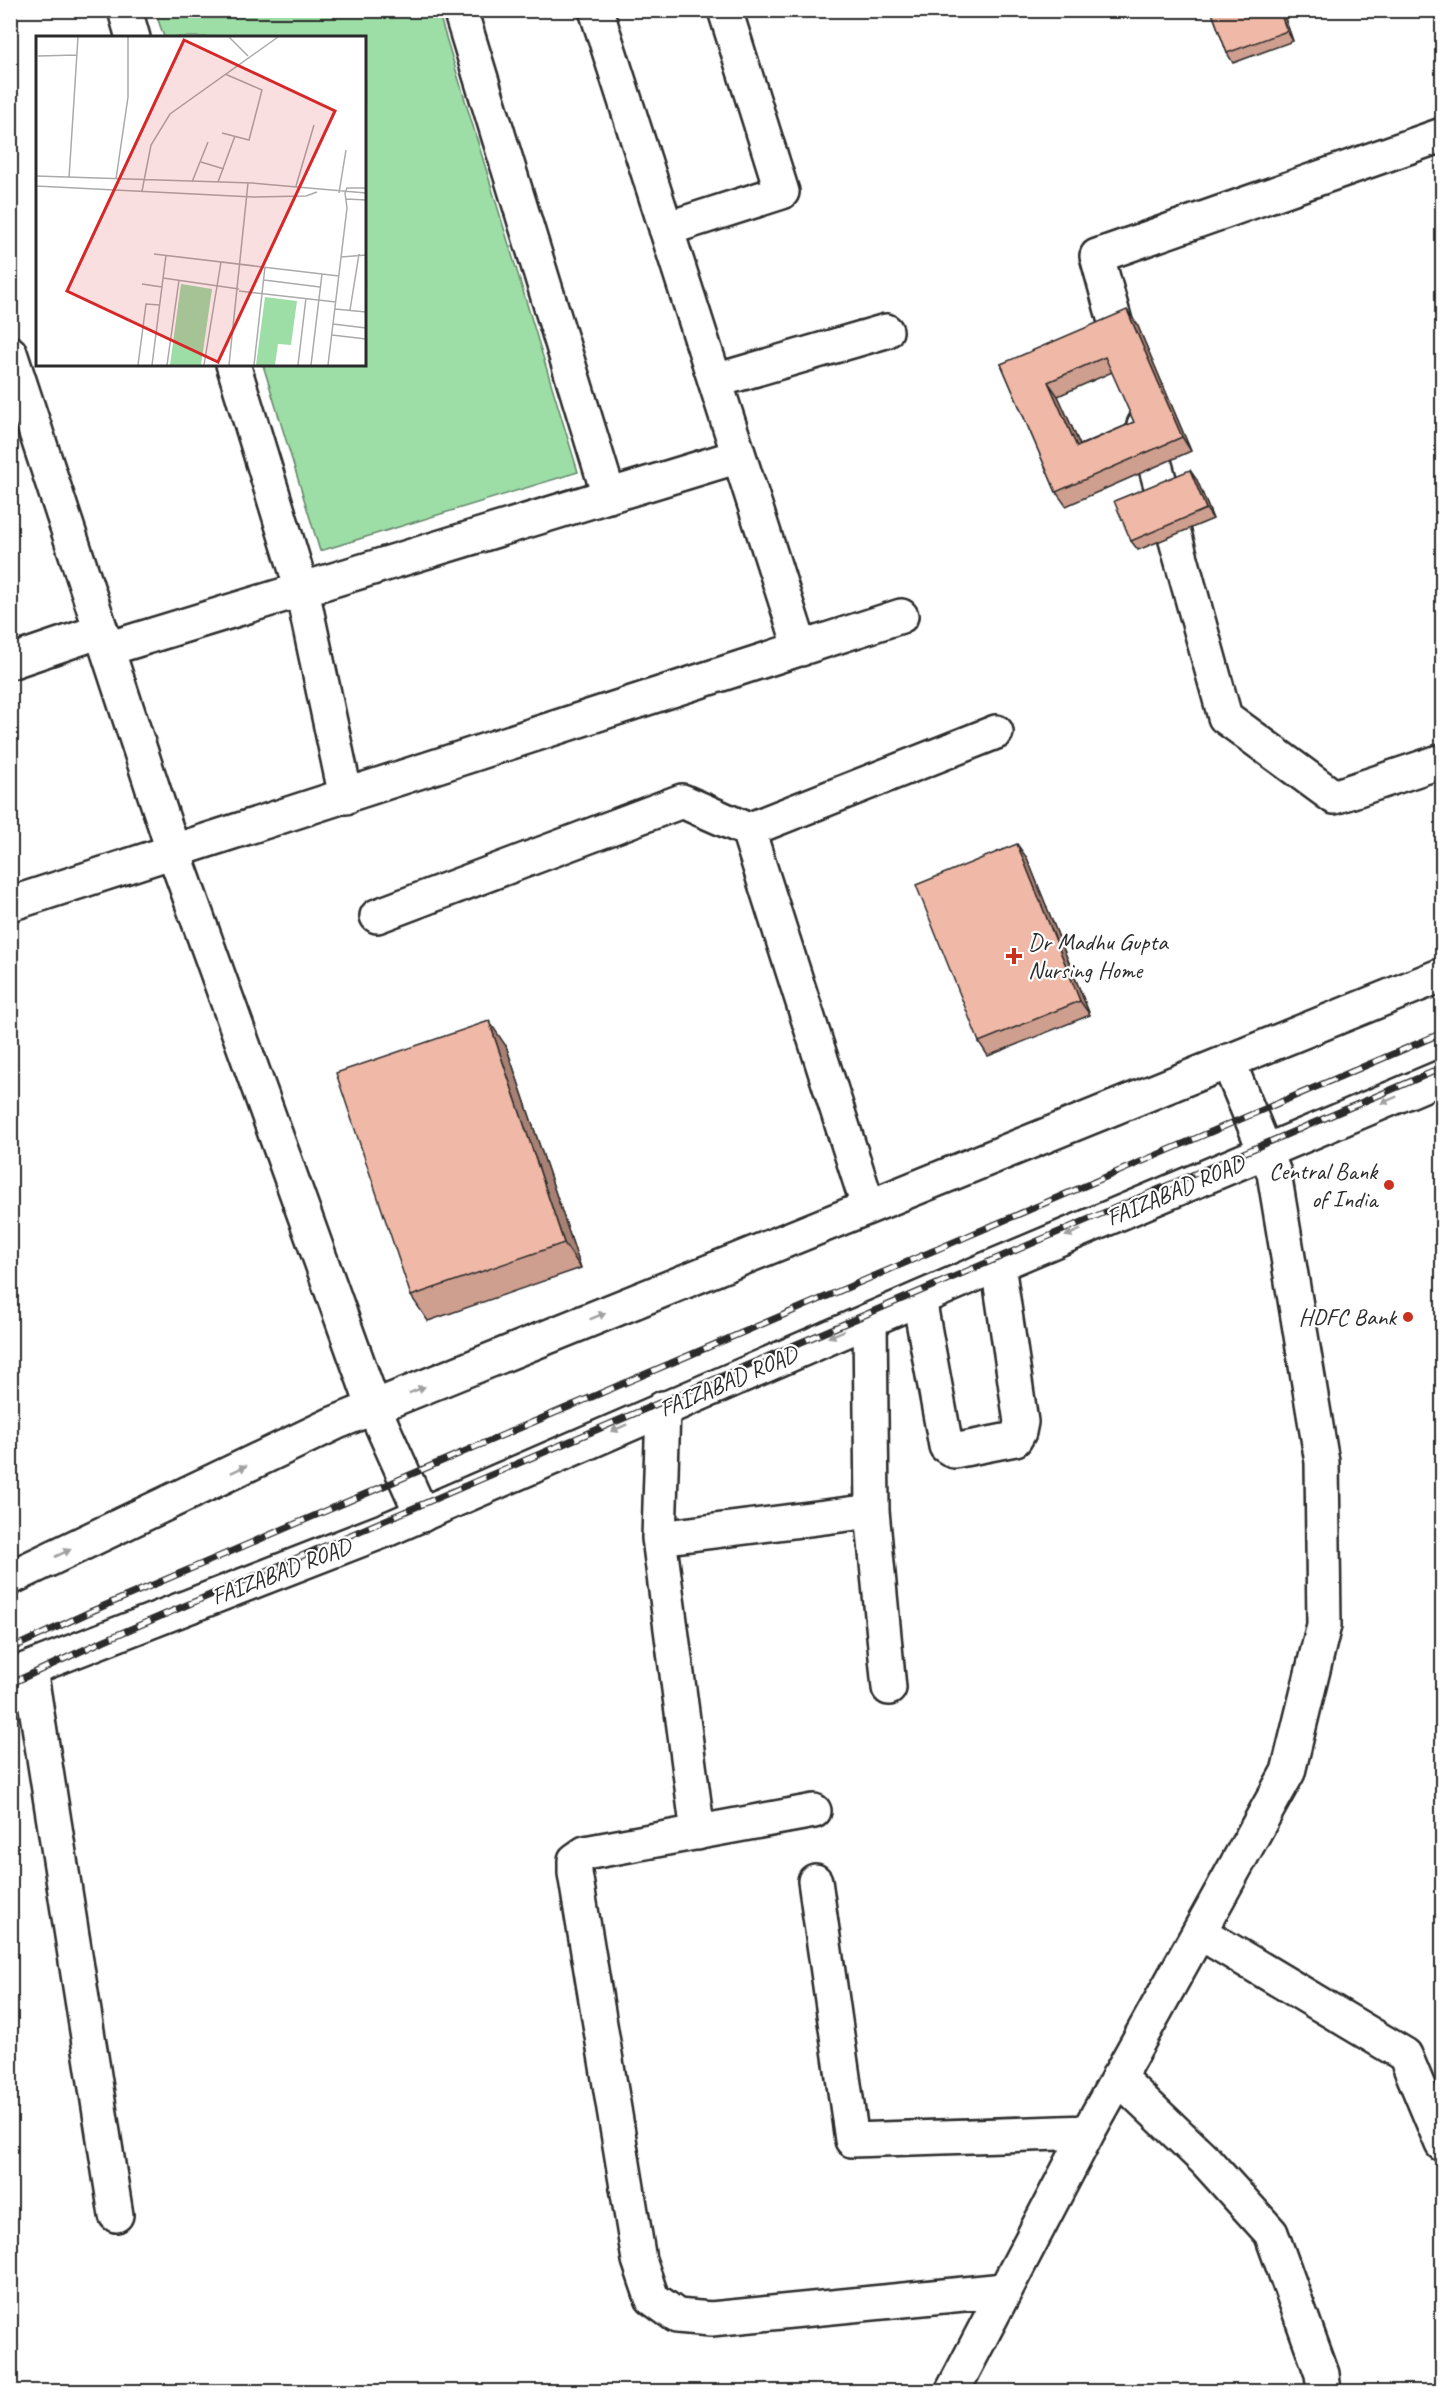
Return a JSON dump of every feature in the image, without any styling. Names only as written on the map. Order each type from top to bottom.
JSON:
[{"type":"street","points":[[125,10],[132,36]]},
{"type":"street","points":[[460,10],[609,496]]},
{"type":"street","points":[[596,10],[801,649]]},
{"type":"street","points":[[666,229],[782,192],[725,10]]},
{"type":"street","points":[[1443,135],[1097,256],[1224,717],[1334,797],[1443,761]]},
{"type":"street","points":[[715,381],[886,332]]},
{"type":"street","points":[[10,352],[173,850],[374,1408],[422,1515]]},
{"type":"street","points":[[234,366],[302,590],[346,797]]},
{"type":"street","points":[[10,662],[302,590],[739,456]]},
{"type":"street","points":[[10,904],[901,616]]},
{"type":"street","points":[[377,916],[682,801],[748,830],[996,732]]},
{"type":"street","points":[[748,830],[868,1206]]},
{"type":"street","points":[[10,1578],[335,1423],[1443,975]]},
{"type":"street","points":[[952,2391],[1088,2132],[1288,1772],[1324,1625],[1322,1462],[1274,1173],[1228,1061]]},
{"type":"street","name":"FAIZABAD ROAD","points":[[20,1673],[422,1515],[663,1408],[1443,1077]]},
{"type":"street","points":[[919,1299],[946,1446],[954,1451],[1015,1439],[1020,1432],[1021,1422],[998,1265]]},
{"type":"street","points":[[870,1320],[872,1511],[889,1688]]},
{"type":"street","points":[[663,1408],[660,1538],[698,1833]]},
{"type":"street","points":[[660,1538],[872,1511]]},
{"type":"street","points":[[20,1673],[116,2215]]},
{"type":"street","points":[[814,1811],[585,1853],[575,1860],[575,1873],[639,2260],[652,2298],[678,2316],[711,2319],[1004,2290]]},
{"type":"street","points":[[815,1881],[852,2140],[1088,2132]]},
{"type":"street","points":[[1199,1932],[1405,2055],[1443,2144]]},
{"type":"street","points":[[1118,2077],[1205,2160],[1271,2233],[1322,2374],[1324,2391]]},
{"type":"green space","points":[[155,11],[438,11],[578,472],[320,551],[263,366],[366,366],[366,36],[164,36]]},
{"type":"building","points":[[1211,10],[1279,10],[1287,31],[1227,53]]},
{"type":"building","points":[[1127,310],[1182,437],[1056,492],[1001,364]],"holes":[[[1105,357],[1134,422],[1077,447],[1048,382]]]},
{"type":"building","points":[[1190,470],[1206,509],[1131,541],[1114,501]]},
{"type":"building","points":[[1017,844],[1080,1001],[979,1042],[916,885]]},
{"type":"building","points":[[489,1021],[564,1243],[411,1296],[336,1073]]},
{"type":"railway","points":[[10,1649],[92,1611],[1442,1033]]},
{"type":"railway","points":[[10,1684],[105,1640],[1442,1068]]},
{"type":"place","name":"Dr Madhu Gupta Nursing Home","points":[[1014,956]]},
{"type":"place","name":"Central Bank of India","points":[[1389,1185]]},
{"type":"place","name":"HDFC Bank","points":[[1408,1317]]}]
